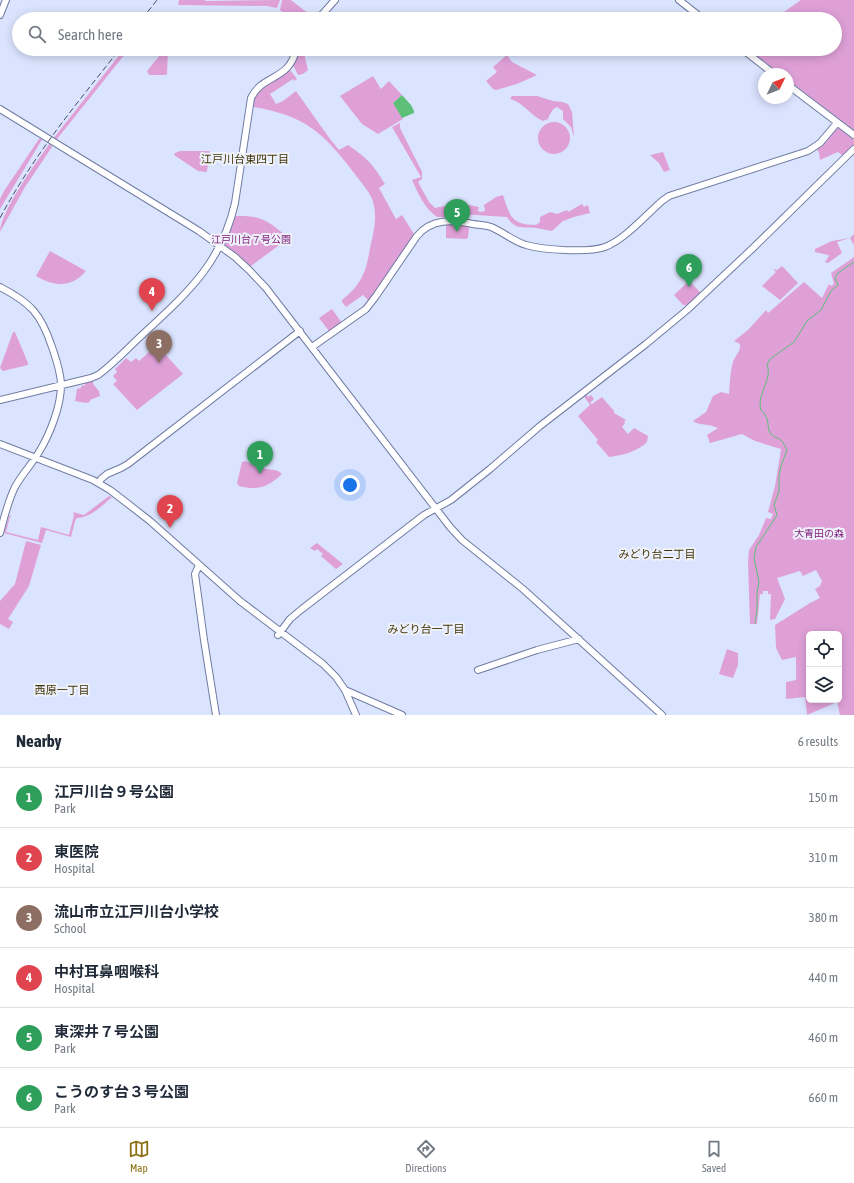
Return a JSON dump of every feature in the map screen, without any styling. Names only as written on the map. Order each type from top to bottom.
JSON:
[{"type":"street","points":[[0,15],[6,0]]},
{"type":"street","points":[[324,12],[335,0]]},
{"type":"street","points":[[679,0],[694,12]]},
{"type":"street","points":[[0,400],[94,376],[108,367],[193,286],[208,267],[220,246],[229,224],[235,203],[251,98],[259,87],[279,76],[287,69],[294,56]]},
{"type":"street","points":[[751,56],[766,68]]},
{"type":"street","points":[[794,90],[854,135]]},
{"type":"street","points":[[0,109],[198,231],[245,266],[279,304],[435,509],[462,540],[524,589],[662,715]]},
{"type":"street","points":[[312,347],[366,309],[417,236],[425,228],[433,224],[451,220],[488,227],[519,243],[539,248],[586,251],[598,249],[609,246],[622,238],[669,196],[808,151],[820,144],[837,123]]},
{"type":"street","points":[[279,633],[298,612],[424,515],[451,500],[540,426],[646,344],[687,310],[854,149]]},
{"type":"street","points":[[0,287],[24,301],[32,308],[42,321],[57,362],[61,385],[60,397],[52,425],[45,442],[15,487],[0,533]]},
{"type":"street","points":[[99,483],[104,476],[128,464],[300,331]]},
{"type":"street","points":[[0,444],[99,483],[135,509],[279,633],[323,664],[336,677],[345,690],[356,715]]},
{"type":"street","points":[[199,565],[195,574],[216,715]]},
{"type":"street","points":[[478,670],[537,650],[579,639]]},
{"type":"street","points":[[345,690],[402,715]]},
{"type":"green space","points":[[179,0],[280,0],[277,8],[267,6],[178,5]]},
{"type":"green space","points":[[282,0],[291,0],[306,12],[282,12],[280,10]]},
{"type":"green space","points":[[801,0],[854,0],[854,131],[794,85],[794,68],[772,68],[757,56],[842,56],[842,12],[784,12]]},
{"type":"green space","points":[[118,56],[123,56],[57,139],[53,139]]},
{"type":"green space","points":[[159,56],[168,56],[166,75],[149,75],[147,71]]},
{"type":"green space","points":[[296,56],[305,56],[308,70],[303,74],[298,75],[293,65]]},
{"type":"green space","points":[[508,56],[512,62],[537,75],[517,84],[496,90],[493,89],[486,81],[497,72],[493,67]]},
{"type":"green space","points":[[288,71],[291,71],[297,79],[294,81],[293,79],[270,94],[276,104],[283,101],[296,91],[339,150],[348,145],[373,166],[385,184],[379,188],[396,219],[402,215],[414,234],[369,301],[363,295],[346,307],[342,302],[342,300],[359,283],[367,264],[375,222],[373,201],[369,192],[343,159],[322,136],[312,128],[287,115],[254,107],[252,105],[254,99],[262,89]]},
{"type":"green space","points":[[373,76],[381,89],[389,81],[402,95],[393,103],[403,119],[378,134],[362,124],[340,96]]},
{"type":"green space","points":[[512,96],[537,96],[568,104],[572,112],[574,137],[571,127],[563,119],[563,111],[557,107],[552,110],[548,119],[543,121],[519,103],[510,99]]},
{"type":"green space","points":[[551,122],[557,122],[567,129],[570,138],[569,144],[563,151],[557,154],[551,154],[541,147],[538,141],[538,135],[545,125]]},
{"type":"green space","points":[[400,123],[400,128],[422,172],[422,179],[418,182],[429,202],[435,208],[444,206],[458,210],[469,205],[479,207],[478,211],[480,212],[485,211],[484,205],[496,197],[503,195],[513,218],[516,221],[528,225],[536,225],[540,222],[540,217],[550,212],[557,214],[567,210],[568,212],[582,204],[584,207],[588,205],[590,213],[563,221],[552,231],[519,227],[513,224],[507,217],[457,214],[456,217],[437,217],[425,205],[412,180],[421,177],[392,127]]},
{"type":"green space","points":[[839,128],[854,140],[854,145],[843,156],[838,152],[820,160],[817,149],[827,141],[836,129]]},
{"type":"green space","points":[[43,138],[0,209],[0,199],[4,191],[39,139]]},
{"type":"green space","points":[[50,143],[52,147],[25,187],[0,232],[6,212],[12,200]]},
{"type":"green space","points":[[180,151],[209,151],[207,171],[198,171],[174,155]]},
{"type":"green space","points":[[663,152],[670,170],[664,172],[659,163],[650,155]]},
{"type":"green space","name":"江戸川台７号公園","points":[[236,216],[252,217],[264,220],[286,236],[286,240],[251,266],[248,266],[224,246],[224,242],[233,219]]},
{"type":"green space","points":[[446,223],[469,226],[468,238],[446,238]]},
{"type":"green space","points":[[854,234],[854,245],[850,238]]},
{"type":"green space","points":[[850,238],[837,242],[842,253],[828,263],[825,262],[829,256],[828,255],[815,252],[815,249],[832,241]]},
{"type":"green space","points":[[50,251],[86,271],[80,277],[69,283],[56,284],[43,280],[36,276]]},
{"type":"green space","name":"大青田の森","points":[[854,257],[854,715],[840,715],[837,703],[842,703],[842,631],[806,631],[806,703],[835,703],[807,715],[805,697],[786,699],[786,682],[796,680],[796,657],[782,660],[776,648],[775,625],[820,598],[815,589],[820,586],[822,581],[816,570],[803,576],[800,571],[777,578],[785,599],[775,619],[770,620],[771,594],[768,594],[768,591],[763,591],[763,594],[760,594],[757,624],[750,624],[749,550],[759,535],[766,518],[771,519],[773,514],[768,512],[775,486],[781,449],[755,441],[742,434],[710,443],[707,435],[718,428],[693,421],[706,412],[713,396],[721,392],[729,394],[732,366],[740,347],[740,344],[734,341],[748,330],[766,310],[768,313],[804,282],[822,298],[829,284],[831,286],[834,284],[831,273]]},
{"type":"green space","points":[[782,266],[798,283],[780,300],[762,286],[776,272],[773,269],[777,270]]},
{"type":"green space","points":[[689,281],[701,293],[687,305],[683,305],[674,295]]},
{"type":"green space","points":[[332,309],[342,323],[329,331],[319,318]]},
{"type":"green space","points":[[13,332],[15,332],[28,365],[3,371],[0,368]]},
{"type":"green space","points":[[157,345],[183,374],[137,410],[113,384],[117,381],[113,376],[117,372],[115,369],[126,358],[131,362],[136,358],[139,361]]},
{"type":"green space","points":[[93,381],[93,384],[99,391],[100,396],[86,403],[75,401],[77,389],[85,385],[85,383]]},
{"type":"green space","points":[[585,393],[588,397],[591,395],[594,399],[590,403],[592,404],[602,397],[614,413],[626,420],[622,427],[628,434],[634,428],[648,436],[647,442],[630,452],[609,457],[596,442],[598,440],[578,416],[590,405],[583,395]]},
{"type":"green space","points":[[245,461],[261,468],[277,470],[282,474],[272,482],[262,487],[252,488],[239,486],[237,483],[242,462]]},
{"type":"green space","points":[[109,496],[112,497],[96,510],[87,516],[77,518],[71,537],[46,530],[42,543],[4,533],[9,516],[12,515],[10,517],[6,532],[38,540],[41,527],[69,535],[74,515],[73,512],[84,515]]},
{"type":"green space","points":[[26,541],[41,545],[29,586],[8,619],[13,622],[9,629],[0,624],[0,601],[15,584]]},
{"type":"green space","points":[[317,543],[343,564],[336,569],[321,556],[323,554],[317,549],[315,551],[310,548]]},
{"type":"green space","points":[[727,649],[738,653],[738,665],[733,678],[719,674]]},
{"type":"shaded area","points":[[402,95],[411,105],[414,113],[402,118],[393,103]]},
{"type":"waterway","points":[[755,623],[759,582],[754,558],[756,547],[777,515],[774,505],[779,491],[781,466],[787,450],[782,441],[770,433],[766,417],[761,410],[761,399],[768,376],[767,365],[770,359],[794,342],[807,321],[821,310],[831,291],[838,285],[835,278],[838,273],[854,262]]},
{"type":"railway","points":[[148,12],[157,0]]},
{"type":"railway","points":[[0,218],[41,152],[114,56]]},
{"type":"place","name":"東深井７号公園","points":[[457,232]]},
{"type":"place","name":"こうのす台３号公園","points":[[689,287]]},
{"type":"place","name":"中村耳鼻咽喉科","points":[[152,311]]},
{"type":"place","name":"流山市立江戸川台小学校","points":[[159,363]]},
{"type":"place","name":"江戸川台９号公園","points":[[260,474]]},
{"type":"place","name":"東医院","points":[[170,528]]},
{"type":"district","name":"江戸川台東四丁目","points":[[245,159]]},
{"type":"district","name":"みどり台二丁目","points":[[657,554]]},
{"type":"district","name":"みどり台一丁目","points":[[426,629]]},
{"type":"district","name":"西原一丁目","points":[[62,690]]}]
